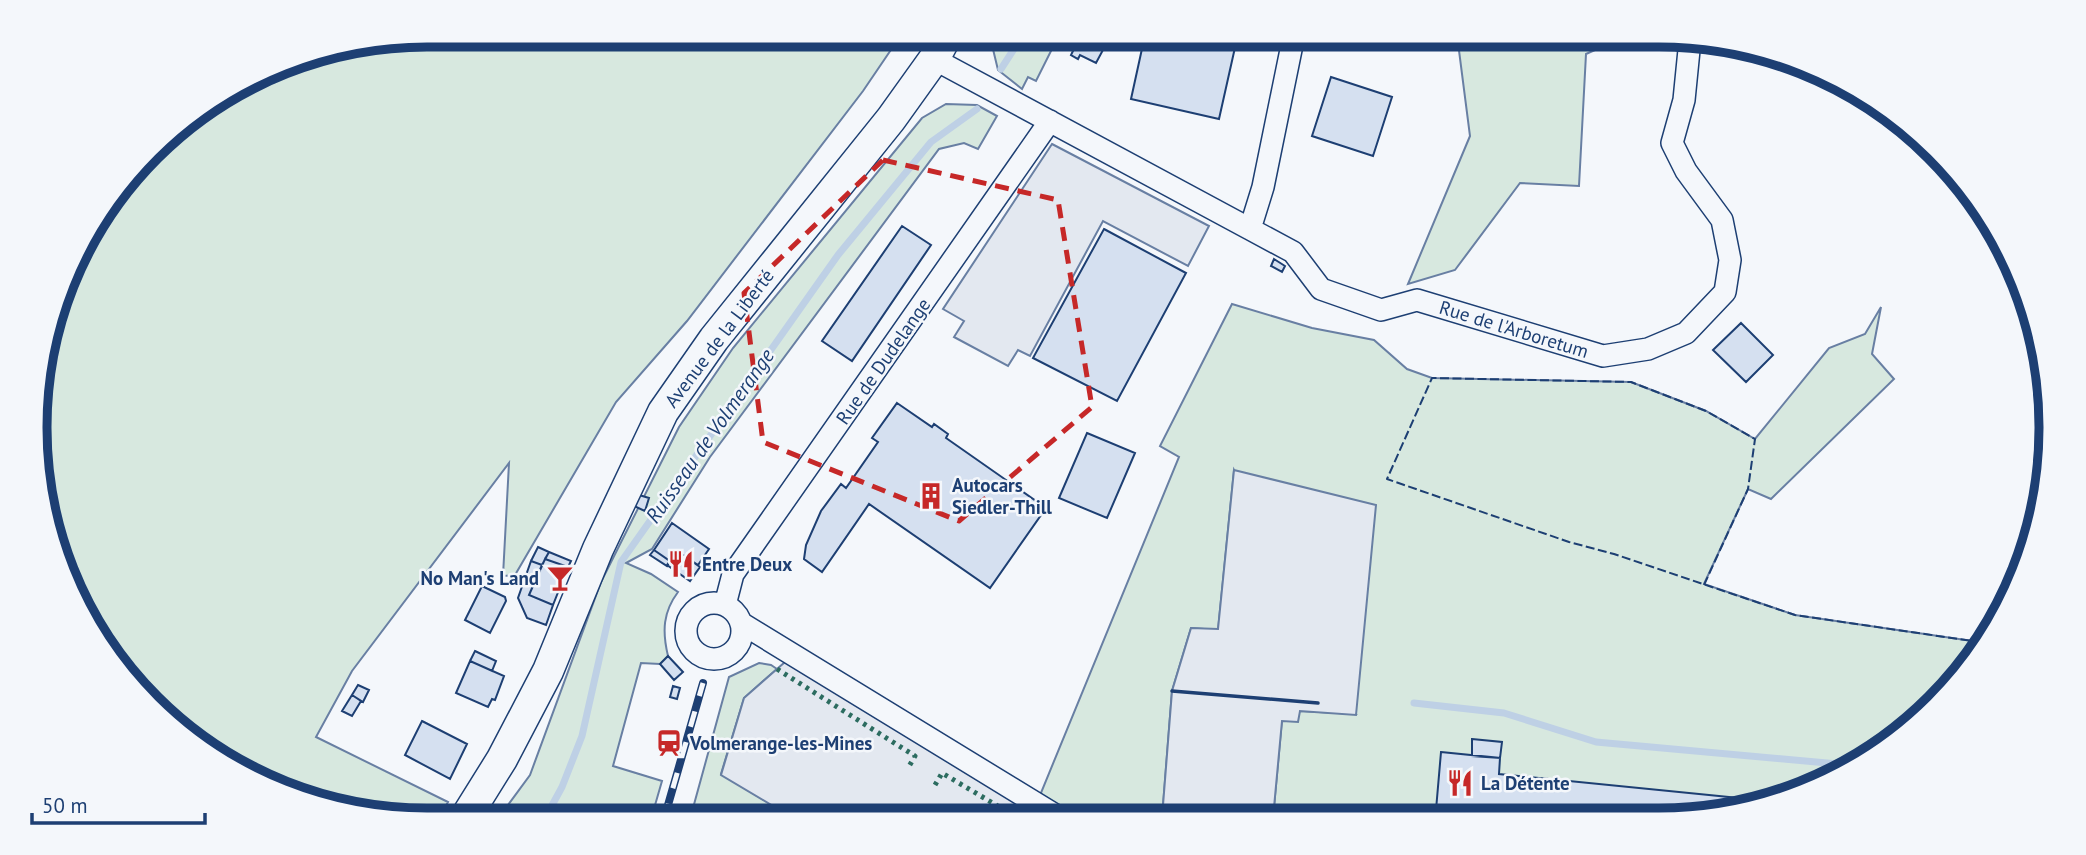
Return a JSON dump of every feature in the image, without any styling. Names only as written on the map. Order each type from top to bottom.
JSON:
[{"type":"main road","name":"Avenue de la Liberté","points":[[472,808],[502,760],[548,671],[598,549],[663,412],[714,340],[891,119],[940,47]]},
{"type":"street","points":[[940,47],[1051,121],[1250,229],[1263,187],[1292,47]]},
{"type":"street","name":"Rue de l'Arboretum","points":[[1250,229],[1293,252],[1321,289],[1381,310],[1417,300],[1603,356],[1648,349],[1686,334],[1725,292],[1730,260],[1722,220],[1686,171],[1672,143],[1684,100],[1689,49]]},
{"type":"street","name":"Rue de Dudelange","points":[[725,605],[733,574],[1051,121]]},
{"type":"street","points":[[741,623],[741,639],[733,652],[725,657],[706,659],[691,648],[685,630],[692,613],[708,604],[725,605],[741,623],[1044,808]]},
{"type":"highlighted area","points":[[883,160],[1058,200],[1092,407],[959,521],[763,442],[744,293]]},
{"type":"shaded area","points":[[428,47],[893,47],[863,91],[687,321],[616,402],[515,575],[503,576],[509,463],[352,671],[316,737],[448,802],[445,808],[428,808],[353,800],[305,788],[259,769],[216,744],[177,713],[142,678],[111,639],[86,596],[67,550],[55,502],[47,428],[51,378],[60,329],[76,282],[98,237],[142,177],[196,126],[259,86],[329,60],[378,51]]},
{"type":"shaded area","points":[[992,47],[1053,47],[1036,81],[1028,77],[1022,89],[998,70]]},
{"type":"shaded area","points":[[1459,47],[1602,47],[1586,54],[1579,186],[1520,183],[1455,270],[1408,284],[1470,136]]},
{"type":"shaded area","points":[[946,104],[977,105],[997,116],[978,149],[964,143],[939,149],[710,457],[652,549],[626,563],[651,574],[678,592],[669,607],[665,622],[668,656],[660,664],[641,663],[613,766],[662,781],[654,808],[506,808],[530,775],[601,582],[679,427],[733,348],[922,118]]},
{"type":"shaded area","points":[[1052,144],[1209,226],[1188,266],[1103,221],[1030,356],[1018,350],[1008,366],[954,337],[964,321],[943,309]]},
{"type":"shaded area","points":[[1232,304],[1312,328],[1374,340],[1407,369],[1432,378],[1631,382],[1706,411],[1755,439],[1829,348],[1865,334],[1881,307],[1872,354],[1894,379],[1771,499],[1748,489],[1704,584],[1795,615],[1973,641],[1927,696],[1870,744],[1827,769],[1757,795],[1708,804],[1658,808],[1274,808],[1282,720],[1299,711],[1356,714],[1234,470],[1218,630],[1191,628],[1172,691],[1163,808],[1042,808],[1036,805],[1179,457],[1160,446]]},
{"type":"shaded area","points":[[1234,470],[1376,505],[1356,715],[1300,711],[1298,722],[1282,721],[1274,808],[1163,808],[1172,691],[1191,628],[1218,629]]},
{"type":"shaded area","points":[[793,655],[1044,808],[776,808],[721,775],[744,698]]},
{"type":"shaded area","points":[[759,663],[777,669],[744,698],[721,774],[777,808],[693,808],[729,677]]},
{"type":"building","points":[[1066,47],[1105,47],[1096,63],[1080,55],[1078,59],[1071,55],[1073,51]]},
{"type":"building","points":[[1142,47],[1235,47],[1219,119],[1131,99]]},
{"type":"building","points":[[1331,77],[1392,97],[1373,156],[1312,136]]},
{"type":"building","points":[[902,226],[931,245],[852,361],[822,341]]},
{"type":"building","points":[[1104,229],[1186,273],[1117,401],[1033,358]]},
{"type":"building","points":[[1274,259],[1285,266],[1282,272],[1271,266]]},
{"type":"building","points":[[1741,323],[1773,355],[1746,382],[1713,350]]},
{"type":"building","name":"Autocars Siedler-Thill","points":[[897,403],[932,427],[934,424],[948,434],[946,438],[1046,508],[990,588],[869,504],[822,572],[804,559],[806,545],[821,511],[841,484],[846,488],[878,442],[872,438]]},
{"type":"building","points":[[1087,433],[1135,453],[1107,518],[1059,498]]},
{"type":"building","points":[[639,495],[649,498],[645,511],[634,506]]},
{"type":"building","points":[[672,523],[709,549],[698,565],[677,551],[670,561],[654,550]]},
{"type":"building","points":[[538,547],[549,552],[542,565],[531,561]]},
{"type":"building","points":[[654,550],[670,561],[667,566],[650,555]]},
{"type":"building","points":[[677,551],[700,567],[690,581],[667,565]]},
{"type":"building","points":[[549,552],[571,561],[568,567],[545,559]]},
{"type":"building","points":[[545,559],[568,567],[553,605],[529,595]]},
{"type":"building","points":[[531,561],[542,565],[529,595],[553,605],[546,625],[527,618],[518,598]]},
{"type":"building","points":[[482,586],[505,597],[506,601],[490,633],[465,620]]},
{"type":"building","points":[[475,651],[496,661],[492,671],[470,661]]},
{"type":"building","points":[[668,656],[683,672],[674,680],[660,664]]},
{"type":"building","points":[[470,661],[504,676],[495,700],[492,699],[488,707],[456,693]]},
{"type":"building","points":[[358,685],[369,690],[363,702],[352,695]]},
{"type":"building","points":[[673,686],[680,688],[677,699],[670,697]]},
{"type":"building","points":[[352,695],[361,701],[352,716],[342,711]]},
{"type":"building","points":[[422,721],[467,744],[450,779],[405,755]]},
{"type":"building","points":[[1472,739],[1502,742],[1500,758],[1472,756]]},
{"type":"building","points":[[1441,752],[1500,758],[1499,774],[1741,798],[1658,808],[1436,808]]},
{"type":"waterway","name":"Ruisseau de Volmerange","points":[[1001,69],[1015,47]]},
{"type":"waterway","name":"Ruisseau de Volmerange","points":[[551,808],[582,736],[621,562],[838,255],[931,142],[977,109]]},
{"type":"waterway","points":[[1414,703],[1504,713],[1596,742],[1836,764]]},
{"type":"railway","points":[[667,808],[703,683]]},
{"type":"hedge","points":[[777,669],[915,756],[908,768]]},
{"type":"hedge","points":[[935,785],[942,773],[1001,808]]},
{"type":"fence","points":[[1432,378],[1631,382],[1706,411],[1755,439],[1748,489],[1704,584],[1569,542],[1387,479],[1432,378]]},
{"type":"fence","points":[[1704,584],[1795,615],[1973,641]]},
{"type":"wall","points":[[1172,691],[1318,703]]},
{"type":"place","name":"Autocars Siedler-Thill","points":[[931,496]]},
{"type":"place","name":"Entre Deux","points":[[681,564]]},
{"type":"place","name":"No Man's Land","points":[[560,578]]},
{"type":"place","name":"Volmerange-les-Mines","points":[[669,743]]},
{"type":"place","name":"La Détente","points":[[1460,783]]}]
